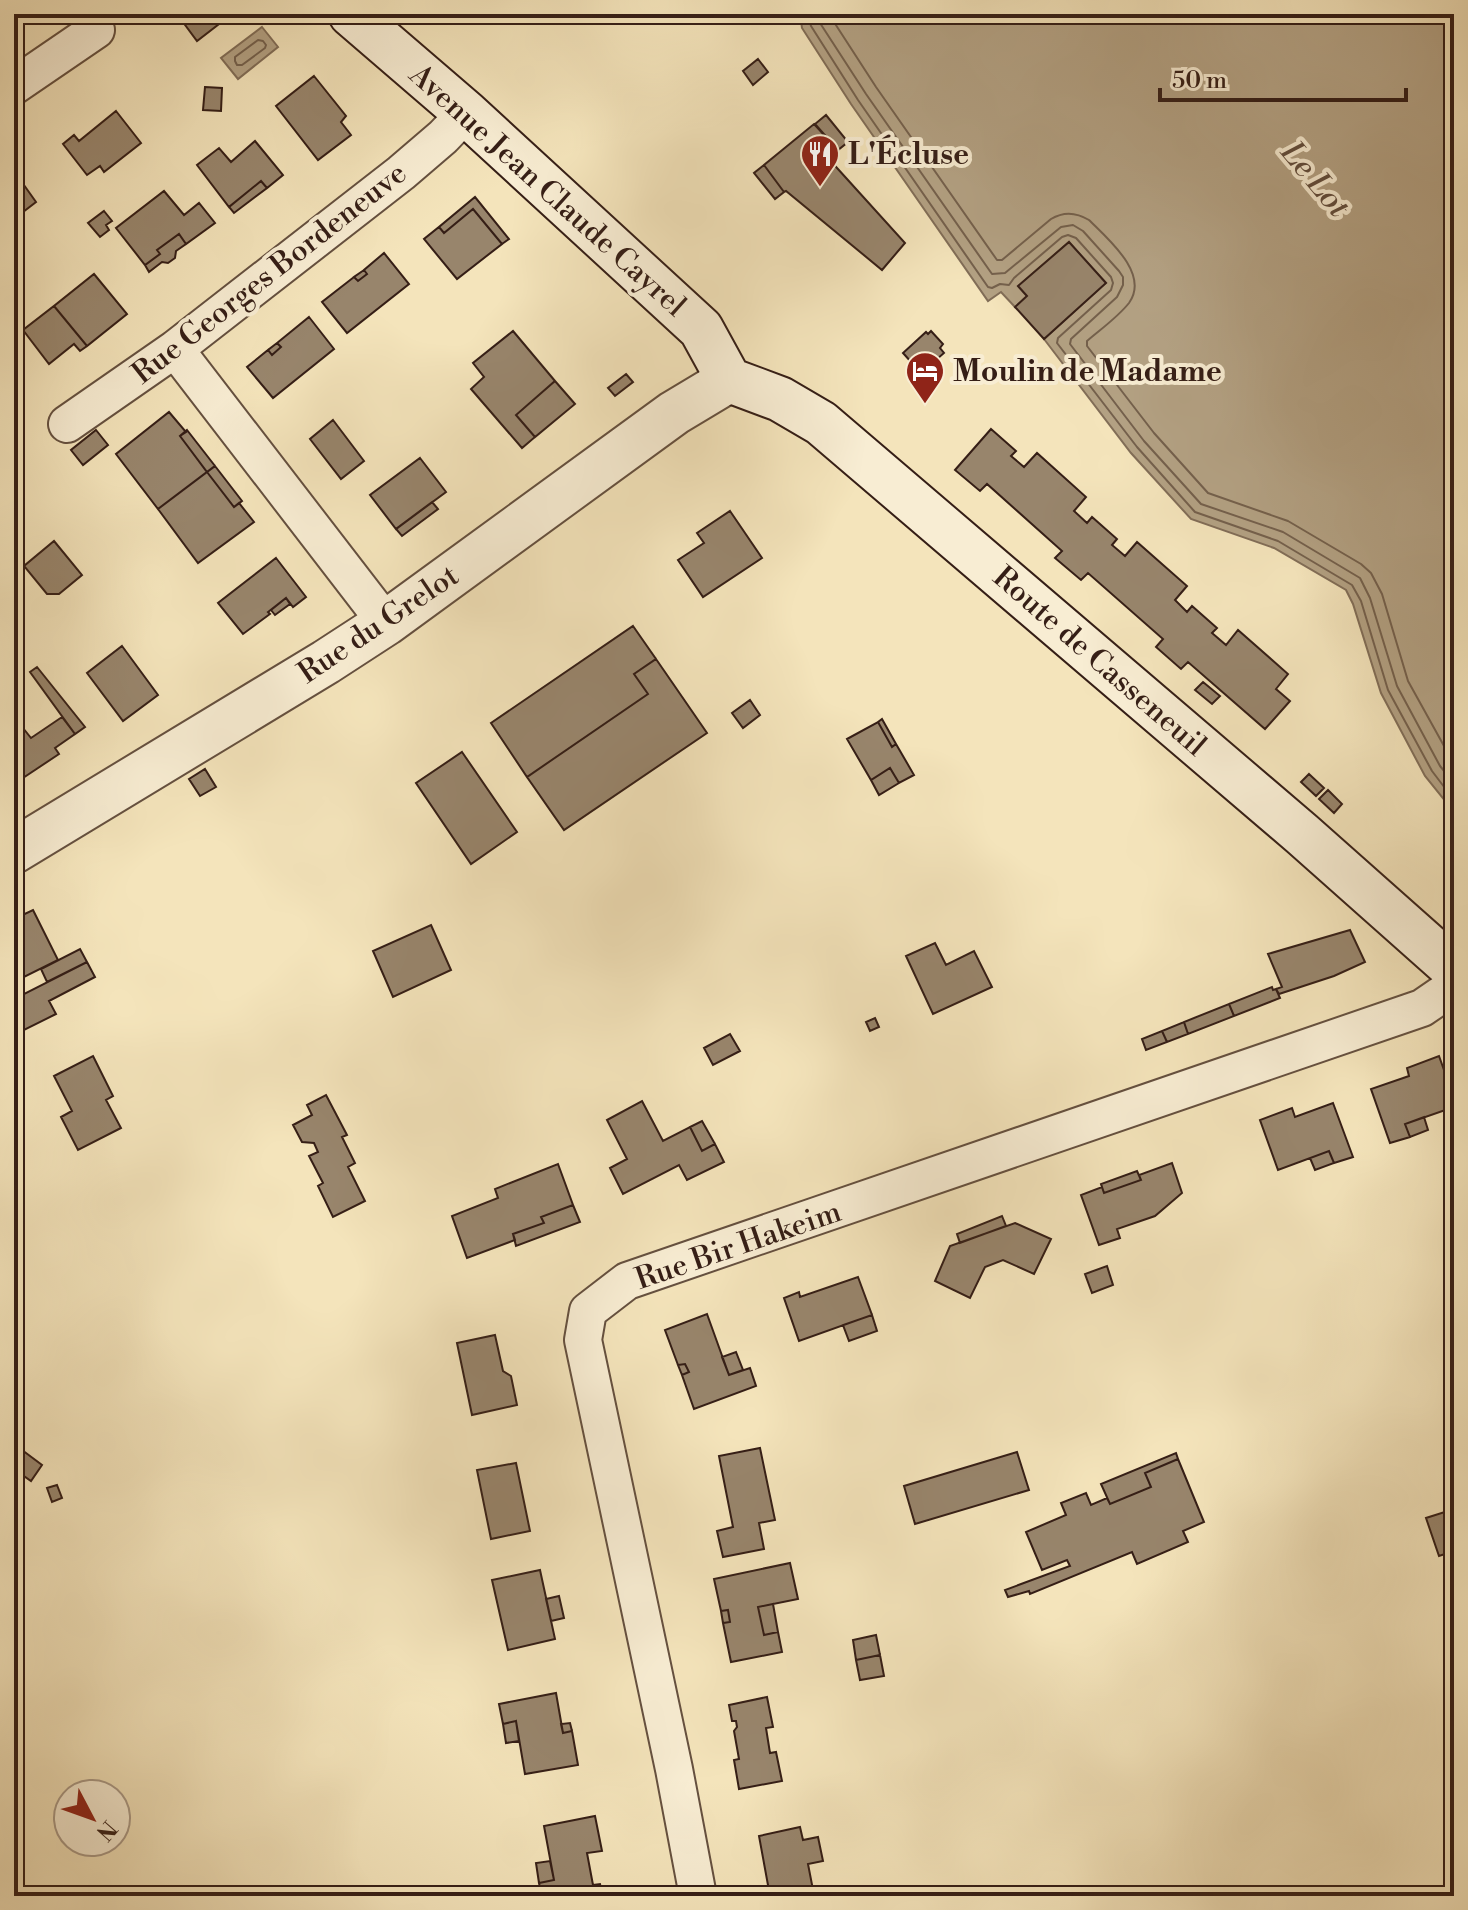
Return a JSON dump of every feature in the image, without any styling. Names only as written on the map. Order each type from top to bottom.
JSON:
[{"type":"main road","name":"Avenue Jean Claude Cayrel","points":[[351,14],[466,113],[701,329],[729,380]]},
{"type":"main road","name":"Rue du Grelot","points":[[14,851],[386,623],[674,413],[729,380]]},
{"type":"main road","name":"Route de Casseneuil","points":[[729,380],[780,399],[821,423],[1302,834],[1454,969]]},
{"type":"street","points":[[14,86],[96,30]]},
{"type":"street","name":"Rue Georges Bordeneuve","points":[[67,424],[175,349],[401,173],[466,113]]},
{"type":"street","points":[[175,349],[386,623]]},
{"type":"street","name":"Rue Bir Hakeim","points":[[698,1896],[583,1340],[588,1311],[627,1281],[1422,1008],[1454,986]]},
{"type":"water","name":"Le Lot","points":[[800,14],[1454,14],[1454,812],[1425,776],[1381,693],[1346,590],[1274,548],[1191,519],[1131,453],[1044,339],[1106,283],[1069,242],[1018,286],[1027,296],[1015,307],[1001,292],[988,301],[851,104],[802,28]]},
{"type":"water","points":[[262,27],[278,47],[238,79],[221,58]]},
{"type":"building","points":[[177,14],[232,14],[197,41]]},
{"type":"building","points":[[758,59],[768,72],[753,85],[743,71]]},
{"type":"building","points":[[314,76],[346,116],[341,122],[351,135],[318,160],[276,106]]},
{"type":"building","points":[[205,87],[222,88],[221,111],[203,110]]},
{"type":"building","points":[[116,111],[141,143],[104,172],[100,166],[87,175],[63,144],[74,135],[79,141]]},
{"type":"building","points":[[826,115],[848,142],[838,150],[815,124]]},
{"type":"building","points":[[814,124],[838,150],[828,158],[905,243],[882,270],[784,192],[764,165]]},
{"type":"building","points":[[255,141],[283,175],[267,188],[261,181],[229,207],[197,165],[219,148],[231,162]]},
{"type":"building","points":[[764,165],[784,192],[775,199],[754,173]]},
{"type":"building","points":[[14,171],[36,202],[14,219]]},
{"type":"building","points":[[261,181],[267,188],[234,213],[229,207]]},
{"type":"building","points":[[164,191],[184,215],[199,203],[215,223],[186,244],[179,234],[157,250],[160,254],[145,265],[116,228]]},
{"type":"building","points":[[475,197],[509,239],[502,244],[473,209],[444,233],[439,227]]},
{"type":"building","points":[[473,209],[502,244],[457,279],[424,239],[439,227],[444,233]]},
{"type":"building","points":[[104,211],[112,221],[106,225],[109,230],[100,237],[88,223]]},
{"type":"building","points":[[179,234],[186,244],[176,251],[175,258],[168,263],[162,262],[149,272],[145,265],[160,254],[157,250]]},
{"type":"building","points":[[1069,242],[1106,283],[1044,339],[1015,307],[1027,296],[1018,286]]},
{"type":"building","points":[[384,253],[409,284],[347,333],[322,302],[354,277],[358,281],[367,274],[364,270]]},
{"type":"building","points":[[364,270],[367,274],[358,281],[354,277]]},
{"type":"building","points":[[94,274],[127,314],[87,346],[54,306]]},
{"type":"building","points":[[54,306],[87,346],[80,351],[74,344],[49,364],[23,330]]},
{"type":"building","points":[[309,317],[334,349],[273,398],[247,367],[268,350],[272,355],[281,347],[277,343]]},
{"type":"building","points":[[513,331],[555,381],[516,415],[535,437],[522,448],[471,389],[484,377],[473,363]]},
{"type":"building","points":[[931,331],[943,344],[940,348],[944,353],[921,373],[903,353]]},
{"type":"building","points":[[277,343],[281,347],[272,355],[268,350]]},
{"type":"building","points":[[626,374],[633,382],[615,396],[608,388]]},
{"type":"building","points":[[555,381],[575,404],[535,437],[516,415]]},
{"type":"building","points":[[169,412],[186,432],[180,436],[207,472],[158,509],[116,454]]},
{"type":"building","points":[[333,420],[364,461],[341,479],[310,439]]},
{"type":"building","points":[[991,429],[1016,451],[1011,456],[1024,467],[1037,453],[1086,497],[1074,511],[1087,523],[1092,517],[1117,539],[1112,545],[1125,556],[1137,542],[1187,586],[1175,600],[1187,612],[1192,606],[1217,628],[1212,633],[1226,645],[1238,630],[1288,674],[1276,689],[1290,701],[1265,729],[1188,662],[1181,669],[1156,647],[1163,639],[1088,573],[1081,580],[1055,558],[1062,551],[987,484],[980,491],[955,470]]},
{"type":"building","points":[[96,430],[108,445],[83,465],[71,450]]},
{"type":"building","points":[[187,430],[215,466],[207,472],[180,436]]},
{"type":"building","points":[[420,458],[446,492],[396,529],[370,495]]},
{"type":"building","points":[[215,466],[242,501],[234,507],[207,472]]},
{"type":"building","points":[[207,472],[234,507],[239,503],[254,522],[198,563],[158,509]]},
{"type":"building","points":[[432,502],[438,509],[402,536],[396,529]]},
{"type":"building","points":[[730,511],[762,558],[703,597],[678,560],[704,543],[697,533]]},
{"type":"building","points":[[54,541],[82,575],[59,594],[47,594],[24,566]]},
{"type":"building","points":[[276,558],[306,597],[293,607],[286,598],[243,634],[218,603]]},
{"type":"building","points":[[286,598],[290,604],[275,615],[271,610]]},
{"type":"building","points":[[633,626],[656,659],[634,674],[648,694],[527,777],[491,723]]},
{"type":"building","points":[[122,646],[158,695],[123,721],[87,673]]},
{"type":"building","points":[[656,659],[707,733],[564,830],[527,777],[648,694],[634,674]]},
{"type":"building","points":[[37,667],[85,727],[75,734],[30,672]]},
{"type":"building","points":[[1203,682],[1220,696],[1212,704],[1195,690]]},
{"type":"building","points":[[750,700],[760,715],[743,728],[732,713]]},
{"type":"building","points":[[62,717],[75,734],[55,748],[59,754],[14,784],[14,734],[23,728],[31,738]]},
{"type":"building","points":[[882,719],[896,744],[892,747],[878,722]]},
{"type":"building","points":[[878,722],[892,747],[896,744],[914,775],[899,783],[890,768],[871,780],[847,739]]},
{"type":"building","points":[[462,752],[517,832],[471,864],[416,783]]},
{"type":"building","points":[[890,768],[899,783],[879,795],[871,780]]},
{"type":"building","points":[[205,769],[216,787],[200,796],[189,779]]},
{"type":"building","points":[[1309,774],[1324,788],[1316,796],[1301,782]]},
{"type":"building","points":[[1328,790],[1342,804],[1334,813],[1319,799]]},
{"type":"building","points":[[33,910],[58,960],[14,982],[14,919]]},
{"type":"building","points":[[431,925],[451,970],[393,997],[373,951]]},
{"type":"building","points":[[1350,930],[1365,962],[1279,994],[1276,989],[1282,987],[1268,954]]},
{"type":"building","points":[[935,943],[946,965],[974,951],[992,987],[933,1014],[906,956]]},
{"type":"building","points":[[80,949],[87,962],[47,982],[41,969]]},
{"type":"building","points":[[87,962],[95,977],[49,1001],[56,1014],[14,1035],[14,999]]},
{"type":"building","points":[[1272,987],[1280,998],[1234,1016],[1229,1004]]},
{"type":"building","points":[[1229,1004],[1234,1016],[1188,1034],[1184,1022]]},
{"type":"building","points":[[875,1018],[879,1027],[870,1031],[866,1022]]},
{"type":"building","points":[[1184,1022],[1188,1034],[1167,1042],[1162,1031]]},
{"type":"building","points":[[1162,1031],[1167,1042],[1146,1050],[1142,1039]]},
{"type":"building","points":[[730,1034],[740,1051],[713,1065],[704,1048]]},
{"type":"building","points":[[93,1056],[113,1096],[106,1100],[121,1128],[78,1150],[61,1117],[72,1111],[54,1076]]},
{"type":"building","points":[[1439,1056],[1454,1098],[1454,1107],[1405,1124],[1410,1137],[1390,1143],[1371,1089],[1409,1076],[1407,1068]]},
{"type":"building","points":[[326,1095],[347,1135],[342,1137],[355,1163],[348,1167],[365,1201],[333,1217],[318,1186],[323,1183],[309,1156],[318,1152],[314,1143],[302,1142],[293,1125],[312,1115],[307,1105]]},
{"type":"building","points":[[642,1101],[663,1141],[690,1127],[702,1151],[715,1144],[724,1162],[687,1180],[679,1165],[623,1194],[610,1168],[627,1159],[607,1120]]},
{"type":"building","points":[[1333,1103],[1353,1157],[1334,1163],[1329,1151],[1278,1170],[1260,1120],[1292,1108],[1295,1117]]},
{"type":"building","points":[[1424,1117],[1428,1130],[1410,1137],[1405,1124]]},
{"type":"building","points":[[702,1121],[715,1144],[702,1151],[690,1127]]},
{"type":"building","points":[[1329,1151],[1334,1163],[1315,1170],[1310,1158]]},
{"type":"building","points":[[1172,1163],[1182,1193],[1155,1216],[1117,1229],[1120,1238],[1099,1245],[1081,1195],[1102,1187],[1104,1193],[1141,1180],[1139,1175]]},
{"type":"building","points":[[558,1164],[573,1205],[541,1217],[544,1223],[513,1234],[515,1240],[467,1258],[452,1216],[498,1198],[495,1189]]},
{"type":"building","points":[[1137,1171],[1141,1180],[1104,1193],[1101,1184]]},
{"type":"building","points":[[573,1205],[580,1222],[516,1246],[513,1234],[544,1223],[541,1217]]},
{"type":"building","points":[[1002,1216],[1006,1226],[960,1243],[957,1234]]},
{"type":"building","points":[[1015,1223],[1051,1239],[1034,1274],[1003,1260],[985,1267],[970,1298],[935,1281],[950,1246]]},
{"type":"building","points":[[1107,1266],[1113,1285],[1092,1293],[1085,1274]]},
{"type":"building","points":[[858,1277],[872,1315],[799,1341],[784,1298],[799,1292],[800,1297]]},
{"type":"building","points":[[707,1314],[729,1375],[750,1368],[756,1386],[694,1409],[682,1375],[689,1372],[685,1364],[678,1365],[665,1330]]},
{"type":"building","points":[[872,1315],[877,1331],[849,1341],[843,1325]]},
{"type":"building","points":[[495,1335],[503,1371],[511,1376],[517,1405],[472,1415],[457,1343]]},
{"type":"building","points":[[736,1352],[743,1370],[729,1375],[722,1357]]},
{"type":"building","points":[[685,1364],[689,1372],[682,1375],[678,1365]]},
{"type":"building","points":[[14,1444],[42,1465],[31,1481],[14,1469]]},
{"type":"building","points":[[760,1448],[775,1520],[759,1523],[764,1549],[723,1557],[717,1531],[733,1527],[719,1456]]},
{"type":"building","points":[[1017,1452],[1029,1490],[915,1524],[904,1486]]},
{"type":"building","points":[[1176,1453],[1178,1459],[1145,1473],[1151,1487],[1110,1504],[1101,1484]]},
{"type":"building","points":[[1178,1459],[1204,1522],[1183,1531],[1188,1542],[1137,1564],[1132,1552],[1030,1594],[1029,1591],[1008,1597],[1005,1590],[1070,1566],[1067,1560],[1042,1570],[1026,1532],[1066,1515],[1061,1503],[1086,1493],[1091,1505],[1107,1498],[1110,1504],[1151,1487],[1145,1473]]},
{"type":"building","points":[[516,1463],[530,1531],[491,1539],[477,1470]]},
{"type":"building","points":[[57,1485],[62,1498],[52,1502],[47,1488]]},
{"type":"building","points":[[1454,1509],[1454,1551],[1439,1556],[1426,1518]]},
{"type":"building","points":[[790,1563],[798,1599],[758,1607],[764,1635],[778,1632],[782,1652],[731,1662],[723,1623],[730,1622],[728,1610],[721,1611],[714,1579]]},
{"type":"building","points":[[540,1570],[555,1639],[508,1650],[492,1580]]},
{"type":"building","points":[[559,1596],[564,1618],[551,1621],[546,1599]]},
{"type":"building","points":[[773,1604],[778,1632],[764,1635],[758,1607]]},
{"type":"building","points":[[728,1610],[730,1622],[723,1623],[721,1611]]},
{"type":"building","points":[[876,1635],[880,1655],[856,1660],[853,1640]]},
{"type":"building","points":[[880,1655],[884,1676],[860,1680],[856,1660]]},
{"type":"building","points":[[556,1693],[563,1733],[572,1731],[578,1765],[525,1774],[516,1721],[503,1724],[499,1704]]},
{"type":"building","points":[[767,1697],[773,1727],[766,1728],[770,1753],[776,1752],[782,1781],[739,1789],[734,1760],[739,1759],[734,1731],[737,1727],[736,1721],[732,1721],[729,1705]]},
{"type":"building","points":[[516,1721],[519,1741],[506,1743],[503,1724]]},
{"type":"building","points":[[570,1723],[572,1731],[563,1733],[561,1724]]},
{"type":"building","points":[[595,1816],[602,1851],[587,1853],[593,1885],[600,1884],[603,1896],[542,1896],[539,1883],[554,1880],[544,1826]]},
{"type":"building","points":[[800,1827],[803,1840],[818,1837],[823,1861],[808,1864],[814,1895],[770,1896],[759,1836]]},
{"type":"building","points":[[550,1861],[554,1880],[539,1883],[536,1863]]},
{"type":"place","name":"L'Écluse","points":[[820,188]]},
{"type":"place","name":"Moulin de Madame","points":[[925,405]]}]
